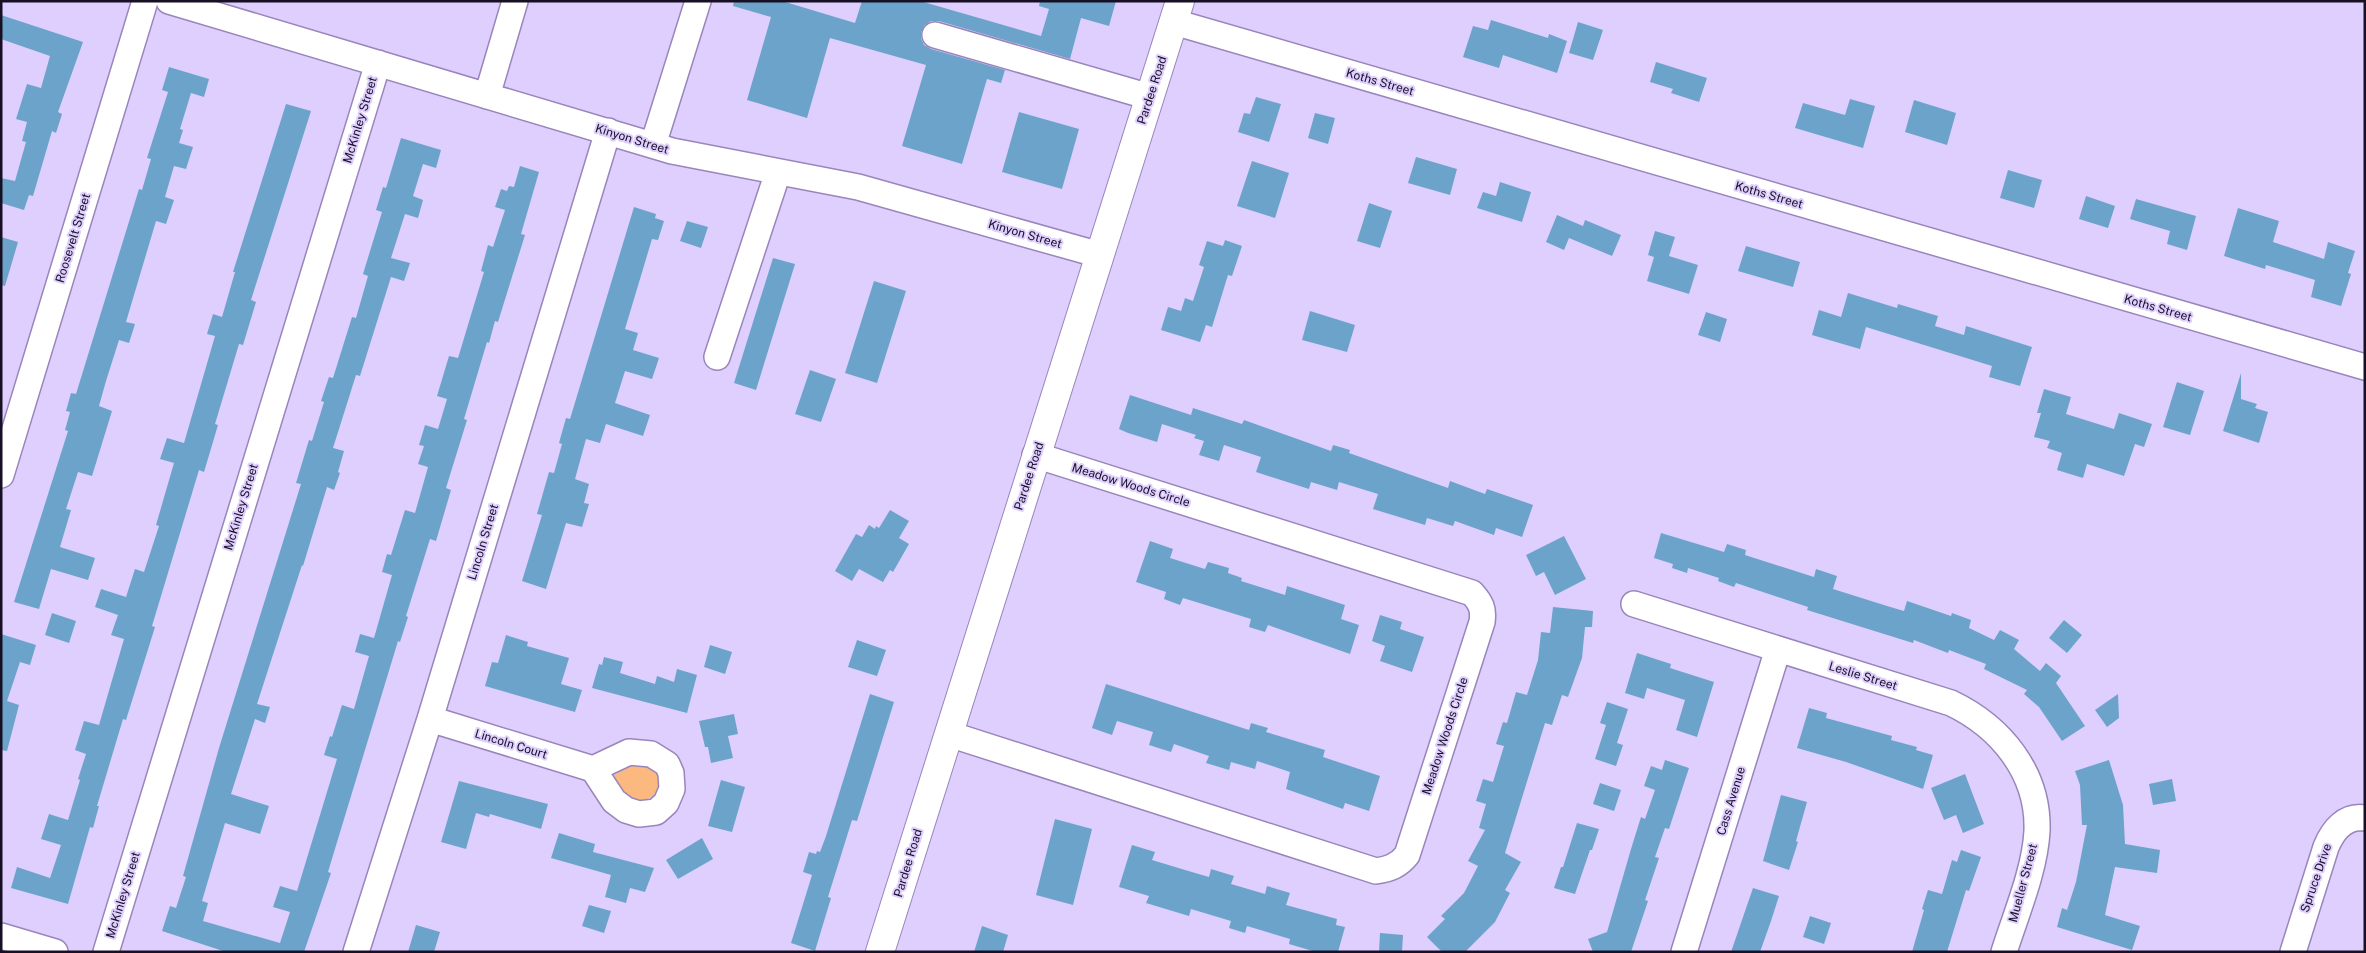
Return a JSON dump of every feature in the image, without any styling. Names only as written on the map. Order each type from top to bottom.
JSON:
[{"type":"main road","name":"Pardee Road","points":[[880,952],[1177,11]]},
{"type":"street","name":"Roosevelt Street","points":[[1,475],[145,1]]},
{"type":"street","name":"Kinyon Street","points":[[169,1],[653,145],[858,187],[1100,256]]},
{"type":"street","points":[[488,96],[515,1]]},
{"type":"street","points":[[653,145],[698,1]]},
{"type":"street","name":"Koths Street","points":[[1177,11],[2365,367]]},
{"type":"street","points":[[935,35],[1150,97]]},
{"type":"street","name":"McKinley Street","points":[[106,952],[378,63]]},
{"type":"street","name":"Lincoln Street","points":[[356,952],[430,719],[608,131]]},
{"type":"street","points":[[717,357],[778,172]]},
{"type":"street","name":"Meadow Woods Circle","points":[[949,734],[1376,871],[1385,870],[1401,863],[1407,855],[1479,631],[1483,612],[1480,602],[1472,593],[1036,455]]},
{"type":"street","name":"Leslie Street","points":[[1634,604],[1951,703],[1967,710],[1992,729],[2012,751],[2024,770],[2032,791],[2036,814]]},
{"type":"street","name":"Cass Avenue","points":[[1684,952],[1778,649]]},
{"type":"street","name":"Lincoln Court","points":[[430,719],[593,769]]},
{"type":"street","name":"Mueller Street","points":[[2004,952],[2032,860],[2037,832],[2036,814]]},
{"type":"street","name":"Spruce Drive","points":[[2296,942],[2333,831],[2342,823],[2357,817],[2365,818]]},
{"type":"street","points":[[1,936],[55,952]]},
{"type":"shaded area","points":[[644,763],[657,773],[660,779],[660,786],[651,797],[637,800],[629,797],[616,781],[614,775],[632,765]]},
{"type":"building","points":[[734,1],[782,1],[855,23],[862,1],[920,1],[1041,36],[1049,9],[1039,6],[1040,1],[1116,1],[1109,26],[1081,18],[1070,59],[939,21],[931,21],[925,25],[921,32],[921,38],[924,45],[931,49],[1005,70],[1001,83],[987,79],[962,164],[902,146],[926,65],[830,38],[807,118],[747,100],[771,17],[733,6]]},
{"type":"building","points":[[1,15],[83,42],[58,112],[62,114],[56,133],[52,131],[33,196],[29,195],[24,210],[1,203],[1,178],[15,181],[26,142],[22,141],[27,122],[16,119],[27,84],[41,88],[50,56],[1,39]]},
{"type":"building","points":[[1491,20],[1548,38],[1549,34],[1567,41],[1557,73],[1503,55],[1499,68],[1463,57],[1473,26],[1488,30]]},
{"type":"building","points":[[1578,22],[1603,30],[1593,60],[1569,53]]},
{"type":"building","points":[[1656,62],[1707,78],[1699,102],[1671,93],[1673,89],[1650,82]]},
{"type":"building","points":[[169,67],[209,79],[204,97],[191,93],[180,129],[183,130],[179,143],[193,147],[186,169],[174,166],[165,197],[174,200],[166,224],[156,221],[126,322],[135,324],[129,343],[119,340],[106,381],[99,406],[112,411],[92,476],[78,472],[66,509],[71,510],[60,547],[95,558],[88,580],[51,569],[39,609],[14,602],[68,431],[65,430],[70,412],[66,411],[71,393],[76,394],[139,189],[142,190],[151,159],[147,158],[168,92],[162,90]]},
{"type":"building","points":[[1256,97],[1281,104],[1269,142],[1238,132],[1244,113],[1250,114]]},
{"type":"building","points":[[1850,99],[1875,106],[1863,148],[1795,128],[1803,103],[1845,115]]},
{"type":"building","points":[[1914,100],[1956,113],[1947,145],[1905,132]]},
{"type":"building","points":[[286,104],[311,111],[251,300],[256,302],[243,345],[239,344],[215,424],[218,425],[204,472],[199,470],[152,626],[155,627],[126,720],[123,719],[97,806],[99,806],[93,828],[90,827],[68,904],[11,888],[17,867],[50,878],[61,845],[41,839],[49,814],[68,820],[86,754],[75,750],[84,721],[99,725],[124,639],[111,635],[118,615],[95,607],[101,589],[126,597],[135,569],[144,572],[159,526],[156,525],[174,463],[160,459],[167,438],[184,443],[215,336],[207,334],[213,314],[222,317],[235,272],[233,272]]},
{"type":"building","points":[[1019,112],[1079,129],[1062,189],[1002,172]]},
{"type":"building","points":[[1315,113],[1335,118],[1328,144],[1308,138]]},
{"type":"building","points":[[401,138],[441,150],[436,168],[423,164],[413,196],[423,200],[418,218],[405,214],[391,258],[410,263],[404,281],[391,277],[360,376],[356,375],[333,448],[344,451],[338,472],[340,473],[334,490],[327,487],[257,704],[270,707],[265,723],[255,719],[231,794],[269,806],[260,834],[225,823],[202,901],[208,903],[203,921],[280,943],[290,912],[273,907],[280,886],[297,891],[337,759],[324,755],[342,705],[354,709],[369,656],[355,652],[360,634],[374,638],[392,575],[382,572],[387,554],[391,555],[405,510],[415,513],[428,467],[418,464],[424,446],[419,445],[425,425],[438,429],[447,399],[437,396],[449,356],[458,358],[484,272],[481,271],[488,245],[493,247],[505,210],[495,207],[501,189],[507,191],[509,186],[514,187],[520,166],[539,172],[521,234],[525,235],[498,322],[495,321],[489,343],[487,342],[464,419],[467,420],[446,488],[451,490],[436,541],[430,539],[406,616],[408,617],[400,642],[398,641],[328,872],[331,873],[304,952],[226,952],[162,931],[170,906],[176,908],[186,877],[183,876],[219,748],[301,484],[296,483],[309,440],[312,441],[324,402],[321,401],[329,377],[333,378],[352,317],[356,318],[368,276],[363,274],[382,212],[376,210],[383,187],[386,188]]},
{"type":"building","points":[[1416,157],[1457,169],[1450,195],[1408,183]]},
{"type":"building","points":[[1252,161],[1289,173],[1275,218],[1237,206]]},
{"type":"building","points":[[2008,170],[2042,180],[2034,208],[2000,198]]},
{"type":"building","points":[[1500,182],[1531,192],[1522,222],[1477,208],[1483,192],[1496,196]]},
{"type":"building","points":[[2086,196],[2115,206],[2108,228],[2079,219]]},
{"type":"building","points":[[2136,199],[2196,216],[2187,250],[2167,244],[2170,231],[2130,219]]},
{"type":"building","points":[[1369,203],[1392,211],[1380,248],[1357,241]]},
{"type":"building","points":[[634,207],[656,214],[655,218],[664,221],[658,240],[652,239],[625,329],[638,333],[633,350],[659,358],[652,379],[625,371],[615,403],[650,415],[643,436],[606,424],[600,443],[586,439],[575,479],[589,484],[584,503],[589,504],[582,527],[566,523],[546,589],[522,581],[542,515],[537,514],[549,472],[554,473],[562,444],[559,443],[566,418],[570,419]]},
{"type":"building","points":[[2238,208],[2279,221],[2273,242],[2324,259],[2328,242],[2355,251],[2348,273],[2351,274],[2341,306],[2311,297],[2315,280],[2266,265],[2265,269],[2224,256]]},
{"type":"building","points":[[1557,215],[1583,226],[1585,220],[1621,235],[1612,256],[1569,238],[1564,250],[1546,242]]},
{"type":"building","points":[[687,221],[708,227],[701,248],[680,241]]},
{"type":"building","points":[[1655,231],[1675,237],[1669,256],[1698,265],[1689,294],[1647,281],[1654,257],[1648,255]]},
{"type":"building","points":[[1,237],[18,242],[5,286],[1,285]]},
{"type":"building","points":[[1225,240],[1242,246],[1232,276],[1228,275],[1212,327],[1206,325],[1200,342],[1161,330],[1168,307],[1181,311],[1185,298],[1193,301],[1204,267],[1199,265],[1207,241],[1223,246]]},
{"type":"building","points":[[1746,246],[1800,262],[1793,287],[1738,271]]},
{"type":"building","points":[[773,258],[795,264],[756,390],[734,383]]},
{"type":"building","points":[[874,281],[906,291],[877,383],[845,373]]},
{"type":"building","points":[[1848,293],[1897,308],[1898,304],[1938,316],[1935,326],[1964,335],[1966,326],[2032,347],[2020,386],[1989,377],[1992,366],[1866,327],[1860,349],[1812,335],[1819,310],[1841,317]]},
{"type":"building","points":[[1310,311],[1355,325],[1347,352],[1302,340]]},
{"type":"building","points":[[1706,312],[1727,319],[1720,342],[1698,335]]},
{"type":"building","points":[[810,370],[836,379],[821,422],[795,414]]},
{"type":"building","points":[[2241,373],[2241,399],[2257,404],[2255,408],[2268,412],[2259,443],[2223,431]]},
{"type":"building","points":[[2177,382],[2204,391],[2190,435],[2163,427]]},
{"type":"building","points":[[2044,389],[2071,397],[2066,414],[2114,429],[2119,413],[2152,424],[2144,447],[2135,444],[2124,476],[2087,464],[2083,478],[2057,470],[2062,453],[2047,448],[2050,441],[2034,437],[2041,413],[2037,413]]},
{"type":"building","points":[[1130,395],[1191,415],[1193,408],[1242,424],[1244,420],[1331,451],[1333,445],[1350,450],[1349,453],[1448,488],[1450,481],[1485,494],[1487,489],[1533,505],[1522,537],[1496,528],[1494,535],[1455,521],[1453,526],[1427,518],[1425,525],[1373,509],[1378,494],[1339,482],[1337,490],[1311,482],[1309,489],[1256,472],[1261,457],[1224,445],[1219,461],[1199,455],[1204,441],[1194,438],[1196,435],[1162,424],[1157,442],[1128,433],[1119,429]]},
{"type":"building","points":[[890,510],[909,521],[899,538],[909,544],[893,572],[890,570],[883,582],[859,569],[852,581],[835,571],[856,534],[862,537],[869,525],[875,529],[876,526],[879,528]]},
{"type":"building","points":[[1661,533],[1724,552],[1727,544],[1746,550],[1745,555],[1814,577],[1816,569],[1837,576],[1833,589],[1904,611],[1907,601],[1951,616],[1952,613],[1971,620],[1969,628],[1994,640],[2000,630],[2019,640],[2014,649],[2040,671],[2046,663],[2061,676],[2056,683],[2085,726],[2062,741],[2039,707],[2024,694],[2027,690],[1984,669],[1986,664],[1949,650],[1948,653],[1914,640],[1913,643],[1807,610],[1808,607],[1736,583],[1734,587],[1718,581],[1719,578],[1688,568],[1687,573],[1672,568],[1673,564],[1654,558]]},
{"type":"building","points":[[1564,536],[1586,579],[1555,595],[1544,572],[1536,576],[1526,555]]},
{"type":"building","points":[[1150,541],[1173,549],[1170,558],[1205,569],[1208,562],[1229,568],[1228,573],[1242,578],[1241,581],[1285,595],[1287,586],[1345,605],[1341,619],[1359,625],[1350,654],[1268,625],[1265,632],[1249,627],[1251,619],[1183,598],[1180,605],[1164,599],[1166,592],[1136,582]]},
{"type":"building","points":[[1553,607],[1593,611],[1592,627],[1585,627],[1582,658],[1568,697],[1562,695],[1552,725],[1545,723],[1505,853],[1521,862],[1505,890],[1510,893],[1495,922],[1465,952],[1442,952],[1427,937],[1445,919],[1441,916],[1464,893],[1478,866],[1468,861],[1485,830],[1479,828],[1486,804],[1476,801],[1483,779],[1493,782],[1504,746],[1496,744],[1503,722],[1507,723],[1516,692],[1527,695],[1538,660],[1541,632],[1550,633]]},
{"type":"building","points":[[52,613],[76,621],[69,643],[45,635]]},
{"type":"building","points":[[1380,615],[1402,622],[1400,629],[1424,637],[1412,672],[1380,661],[1385,646],[1372,641]]},
{"type":"building","points":[[2064,620],[2082,635],[2067,653],[2049,638]]},
{"type":"building","points":[[1,634],[36,645],[30,665],[20,662],[7,701],[19,705],[7,751],[1,750]]},
{"type":"building","points":[[506,635],[528,642],[527,646],[569,658],[561,684],[582,690],[575,712],[485,686],[492,662],[498,663]]},
{"type":"building","points":[[857,640],[886,650],[877,676],[848,667]]},
{"type":"building","points":[[710,645],[732,652],[725,674],[704,667]]},
{"type":"building","points":[[1637,653],[1671,664],[1670,668],[1714,682],[1697,737],[1676,730],[1685,700],[1647,688],[1644,699],[1625,693]]},
{"type":"building","points":[[604,657],[623,662],[620,673],[655,684],[657,676],[674,682],[677,669],[697,675],[687,713],[592,688],[599,664],[602,665]]},
{"type":"building","points":[[1106,684],[1249,730],[1251,723],[1268,728],[1266,732],[1325,750],[1323,757],[1380,776],[1369,811],[1345,803],[1343,809],[1286,789],[1290,772],[1257,761],[1255,769],[1231,762],[1229,770],[1206,763],[1209,756],[1174,744],[1171,752],[1149,745],[1153,732],[1117,721],[1112,735],[1092,728]]},
{"type":"building","points":[[870,694],[894,702],[857,821],[852,820],[828,897],[831,898],[815,951],[791,943],[812,875],[803,872],[809,852],[816,854],[817,851],[820,852]]},
{"type":"building","points":[[2118,694],[2119,718],[2107,727],[2095,710]]},
{"type":"building","points":[[1607,702],[1628,709],[1617,743],[1623,745],[1616,766],[1595,759],[1606,725],[1600,723]]},
{"type":"building","points":[[1809,708],[1827,713],[1826,718],[1892,736],[1891,740],[1917,747],[1916,750],[1933,755],[1923,789],[1846,762],[1797,748]]},
{"type":"building","points":[[734,714],[738,734],[728,736],[733,758],[711,763],[708,747],[705,747],[699,721]]},
{"type":"building","points":[[1665,760],[1689,768],[1669,829],[1665,828],[1655,857],[1659,858],[1645,900],[1648,901],[1631,952],[1593,952],[1588,939],[1607,932],[1641,817],[1645,819],[1655,790],[1644,786],[1651,766],[1662,770]]},
{"type":"building","points":[[2109,760],[2123,805],[2125,844],[2160,850],[2157,873],[2115,867],[2105,915],[2140,926],[2132,950],[2057,927],[2062,908],[2067,910],[2076,882],[2087,825],[2082,825],[2080,785],[2075,771]]},
{"type":"building","points":[[1965,774],[1984,824],[1963,833],[1956,815],[1944,820],[1931,788]]},
{"type":"building","points":[[2172,779],[2176,801],[2153,805],[2149,784]]},
{"type":"building","points":[[721,780],[745,787],[732,832],[708,826]]},
{"type":"building","points":[[459,781],[548,804],[541,829],[490,814],[489,817],[476,813],[466,849],[441,842]]},
{"type":"building","points":[[1600,783],[1621,790],[1614,811],[1593,804]]},
{"type":"building","points":[[1781,795],[1807,802],[1796,841],[1798,842],[1789,870],[1763,861]]},
{"type":"building","points":[[1055,819],[1092,829],[1073,905],[1036,895]]},
{"type":"building","points":[[1577,823],[1599,829],[1575,894],[1554,888]]},
{"type":"building","points":[[559,833],[595,844],[593,852],[654,868],[645,892],[630,888],[626,903],[605,897],[611,875],[551,858]]},
{"type":"building","points":[[702,838],[713,859],[678,879],[666,860]]},
{"type":"building","points":[[1132,845],[1155,852],[1152,860],[1209,877],[1211,869],[1234,876],[1231,884],[1265,894],[1267,886],[1290,893],[1286,905],[1337,919],[1336,925],[1345,927],[1338,952],[1316,952],[1289,944],[1290,939],[1247,926],[1245,933],[1229,928],[1231,921],[1191,909],[1189,916],[1146,903],[1149,896],[1119,887]]},
{"type":"building","points":[[1961,850],[1981,857],[1969,891],[1966,890],[1947,952],[1912,952],[1928,890],[1942,894],[1952,860],[1957,862]]},
{"type":"building","points":[[1753,888],[1779,896],[1771,921],[1760,952],[1731,952]]},
{"type":"building","points":[[589,905],[611,911],[604,933],[582,926]]},
{"type":"building","points":[[1810,916],[1831,923],[1824,944],[1803,937]]},
{"type":"building","points":[[416,925],[440,932],[434,952],[408,952]]},
{"type":"building","points":[[982,926],[1008,935],[1003,952],[974,952]]},
{"type":"building","points":[[1380,933],[1403,935],[1402,952],[1379,952]]}]
